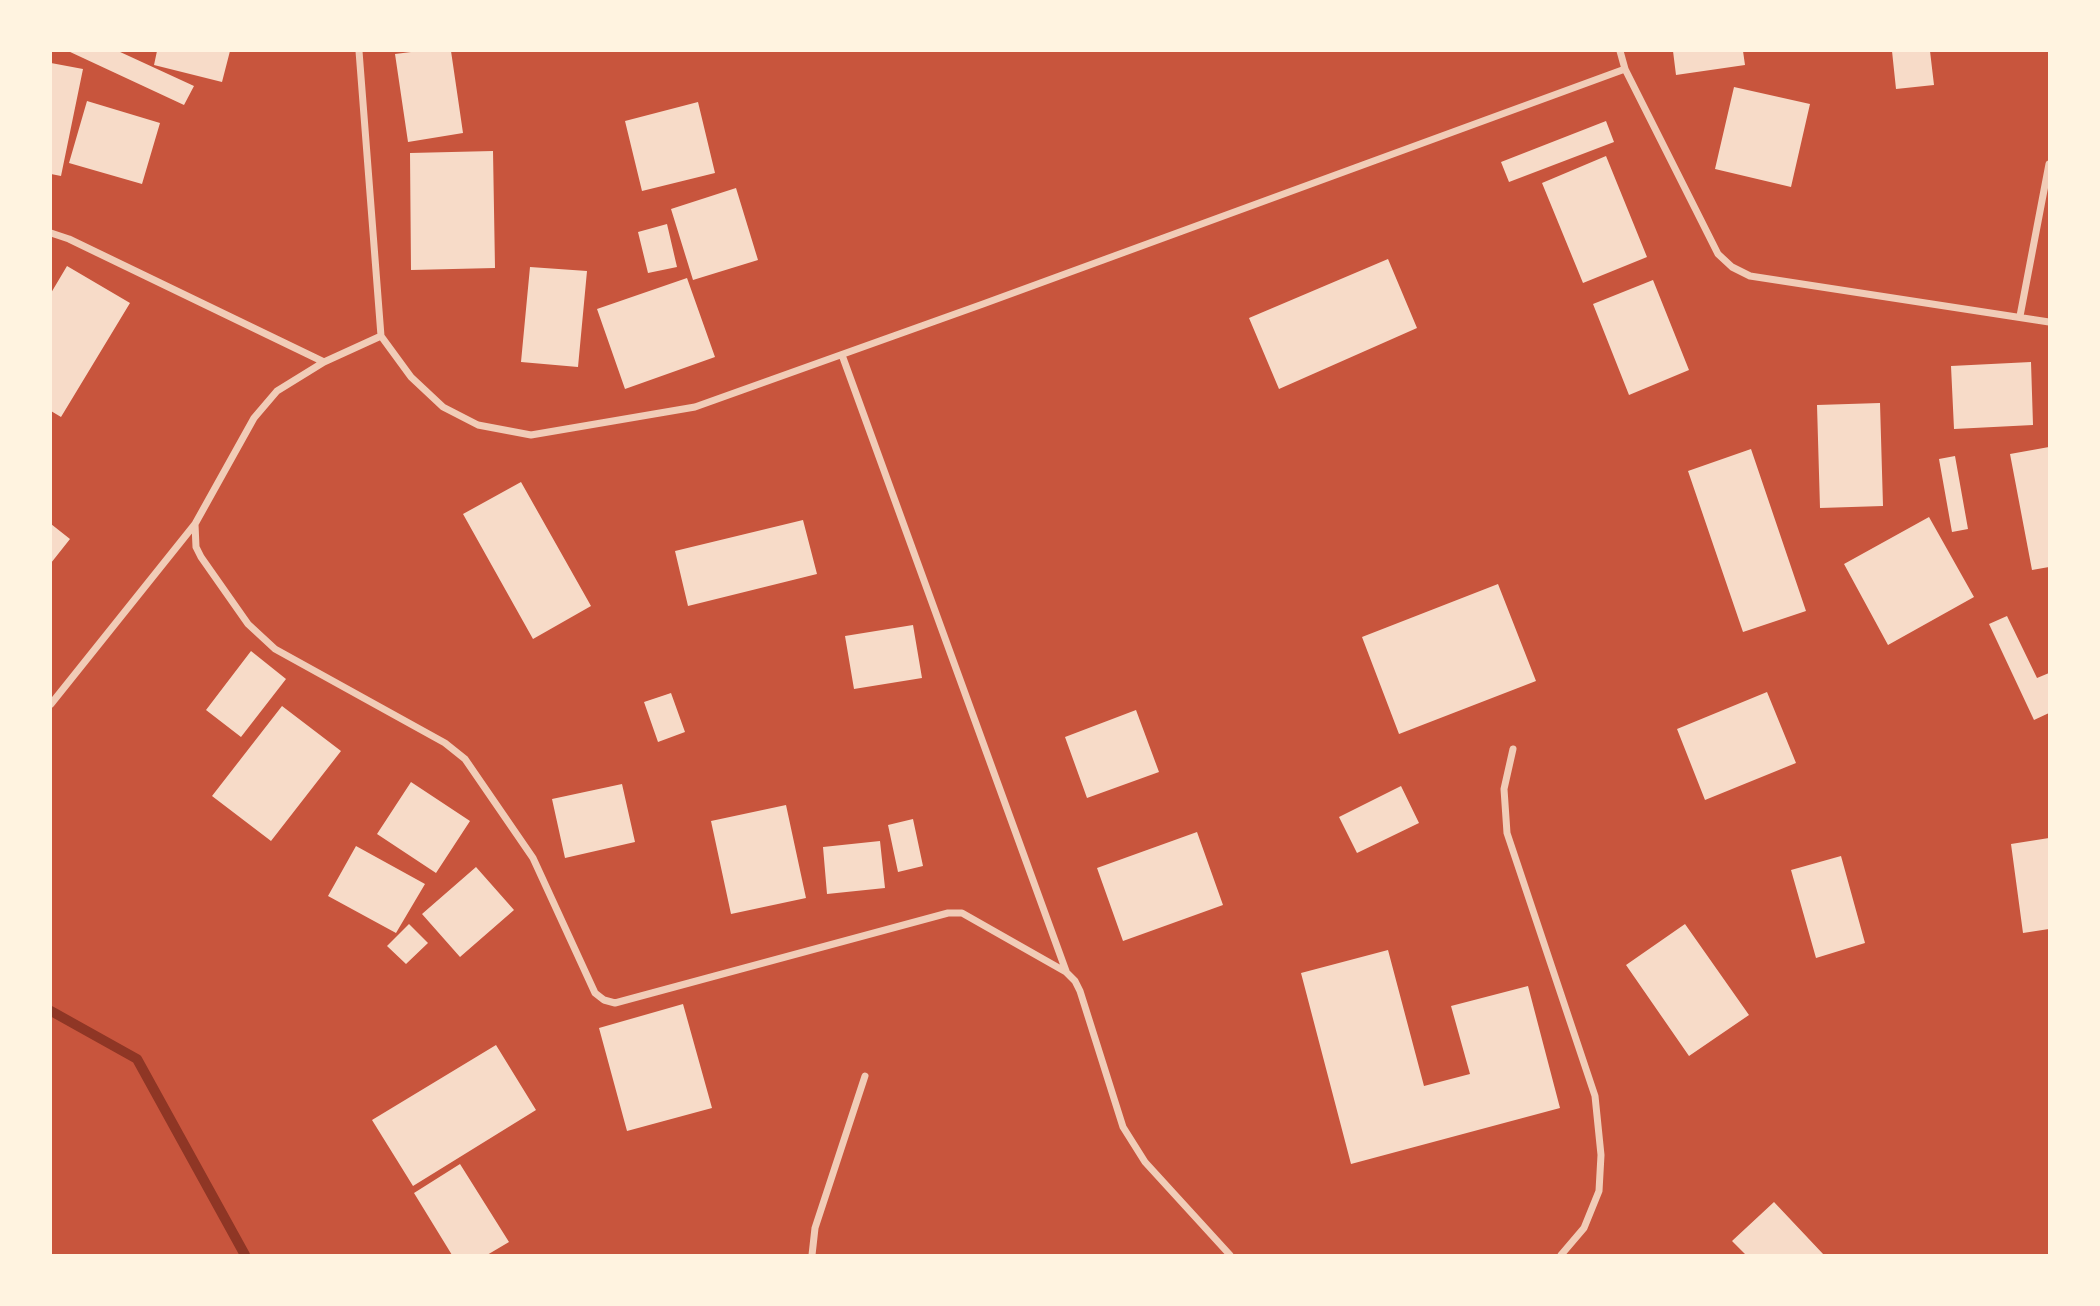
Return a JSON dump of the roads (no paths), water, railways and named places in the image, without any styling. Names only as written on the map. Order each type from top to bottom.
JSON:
[{"type":"street","points":[[359,51],[381,336],[411,377],[443,407],[478,425],[531,435],[695,407],[1625,69]]},
{"type":"street","points":[[1620,51],[1625,69],[1718,254],[1732,267],[1750,276],[2049,322]]},
{"type":"street","points":[[2020,317],[2049,164]]},
{"type":"street","points":[[51,233],[69,239],[324,362]]},
{"type":"street","points":[[51,704],[195,524],[254,418],[277,391],[324,362],[381,336]]},
{"type":"street","points":[[842,355],[1066,972],[1080,992],[1123,1127],[1145,1161],[1230,1255]]},
{"type":"street","points":[[195,524],[196,547],[201,557],[248,624],[260,636],[275,649],[445,743],[465,759],[533,858],[595,993],[604,1000],[615,1003],[948,913],[962,913],[1066,972]]},
{"type":"street","points":[[1513,749],[1504,789],[1507,833],[1595,1096],[1601,1155],[1599,1191],[1584,1228],[1561,1255]]},
{"type":"street","points":[[812,1255],[815,1228],[865,1076]]},
{"type":"waterway","points":[[51,1011],[137,1059],[245,1255]]}]
